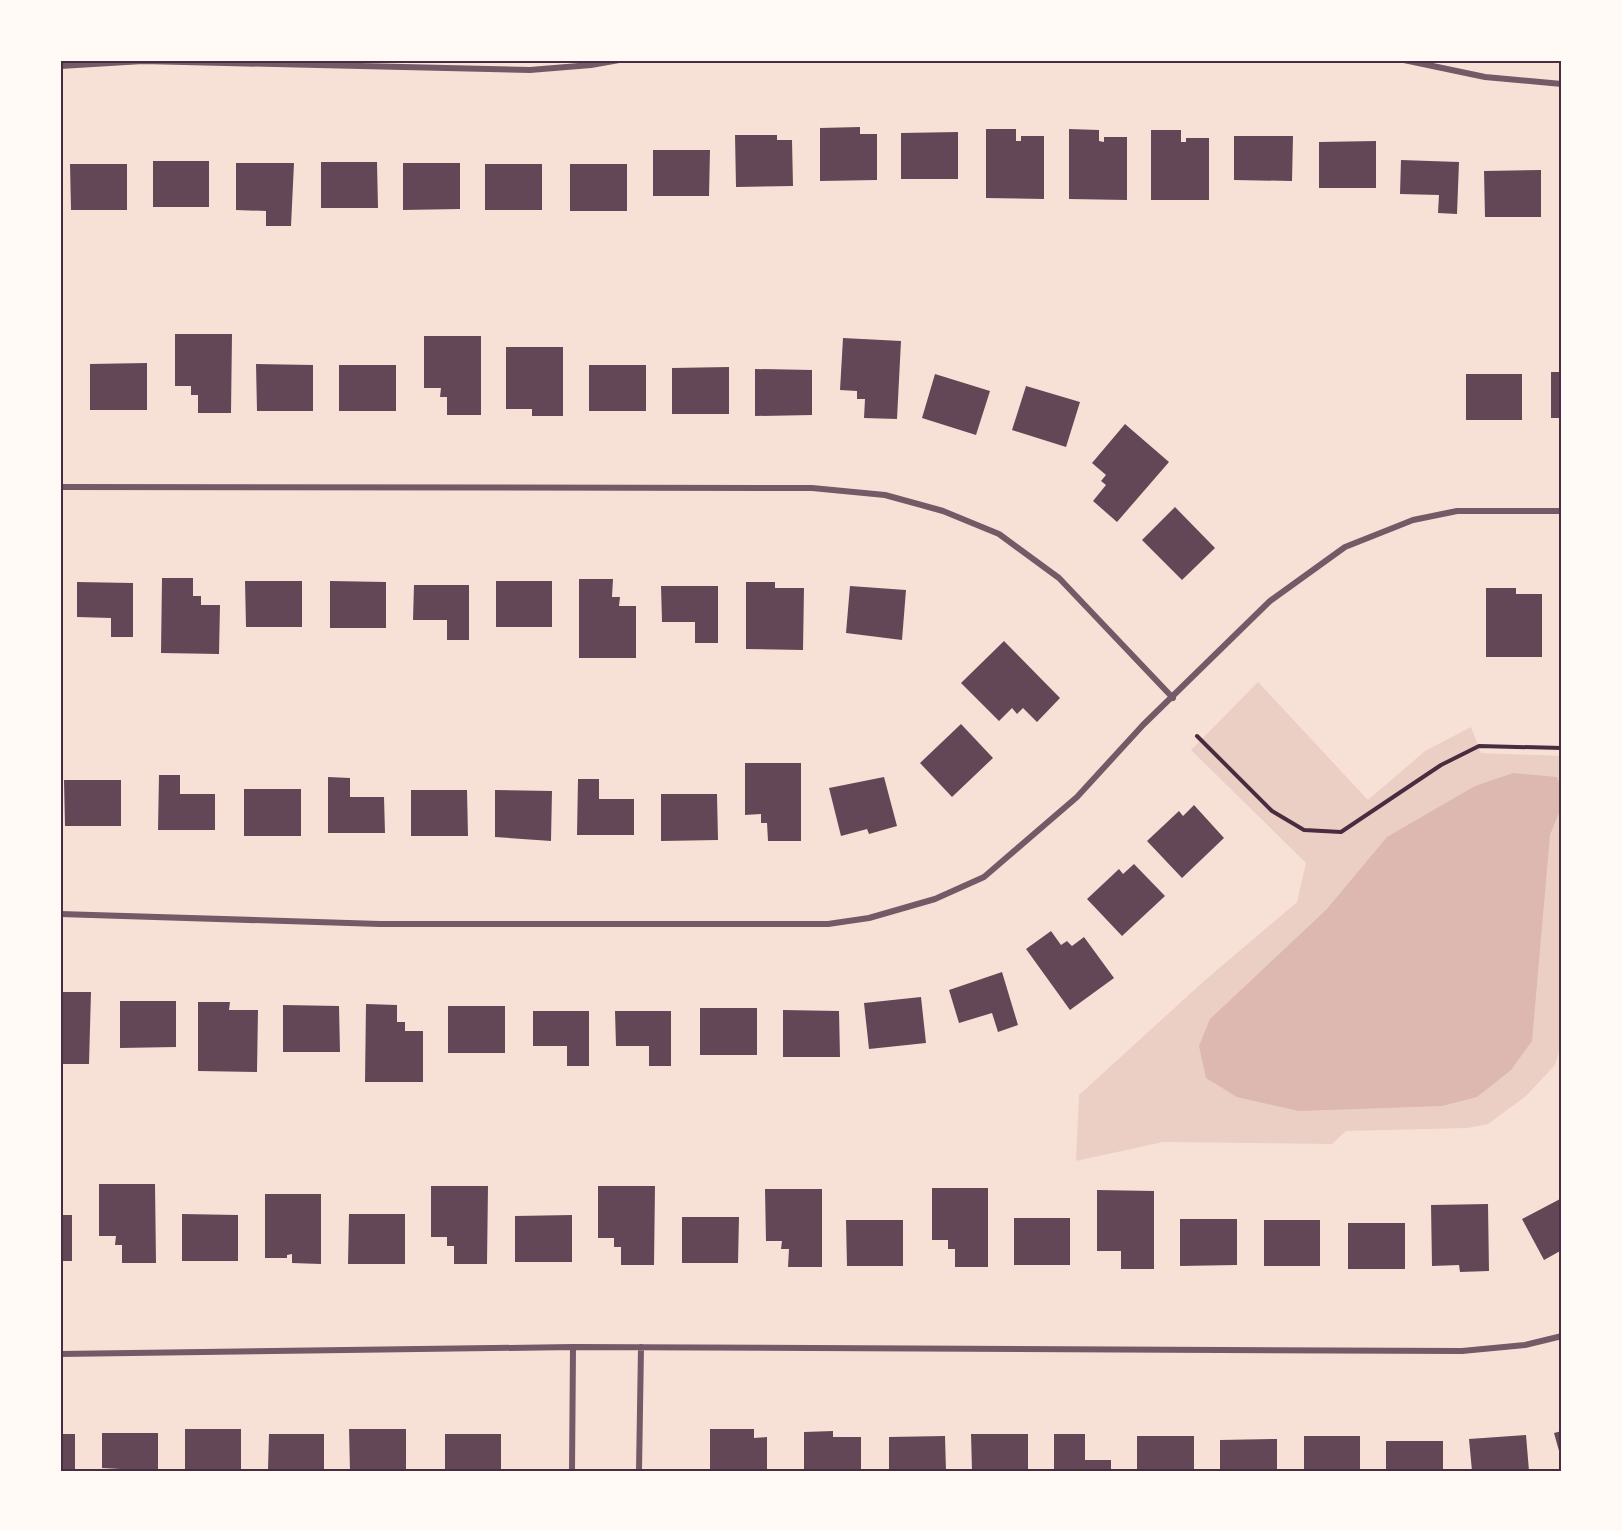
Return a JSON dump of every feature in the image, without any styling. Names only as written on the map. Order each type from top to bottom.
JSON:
[{"type":"street","points":[[60,66],[143,61],[325,63],[530,70],[591,65],[619,60]]},
{"type":"street","points":[[1404,60],[1485,77],[1562,84]]},
{"type":"street","points":[[60,487],[812,488],[885,495],[943,512],[999,534],[1059,578],[1173,698]]},
{"type":"street","points":[[60,914],[381,924],[828,924],[869,918],[935,899],[984,877],[1077,797],[1143,725],[1270,601],[1345,547],[1413,520],[1457,511],[1562,511]]},
{"type":"street","points":[[60,1354],[573,1347],[1462,1351],[1525,1345],[1562,1336]]},
{"type":"street","points":[[572,1471],[573,1347]]},
{"type":"street","points":[[639,1471],[641,1347]]},
{"type":"path","points":[[1197,736],[1272,811],[1304,830],[1341,832],[1441,765],[1479,746],[1562,748]]},
{"type":"shaded area","points":[[1258,682],[1368,800],[1425,751],[1471,727],[1481,753],[1562,756],[1562,1041],[1555,1065],[1526,1096],[1488,1124],[1468,1128],[1346,1131],[1332,1144],[1163,1142],[1076,1161],[1079,1095],[1204,981],[1297,902],[1306,863],[1191,750]]},
{"type":"shaded area","points":[[1513,773],[1557,777],[1562,799],[1550,835],[1532,1041],[1511,1070],[1477,1097],[1442,1106],[1299,1111],[1237,1097],[1206,1078],[1199,1046],[1210,1019],[1326,910],[1387,837],[1475,786]]},
{"type":"building","points":[[860,127],[860,134],[877,134],[877,180],[820,181],[820,128]]},
{"type":"building","points":[[986,129],[1016,129],[1016,141],[1021,141],[1021,136],[1044,136],[1044,199],[986,198]]},
{"type":"building","points":[[1069,129],[1099,130],[1099,141],[1104,142],[1104,137],[1127,137],[1127,200],[1069,199]]},
{"type":"building","points":[[1151,130],[1181,130],[1181,142],[1186,142],[1186,138],[1209,138],[1209,200],[1151,200]]},
{"type":"building","points":[[958,132],[958,179],[901,179],[901,133]]},
{"type":"building","points":[[735,135],[777,135],[777,140],[792,140],[793,186],[736,187]]},
{"type":"building","points":[[1234,136],[1293,136],[1292,181],[1234,180]]},
{"type":"building","points":[[1376,141],[1376,188],[1319,188],[1319,142]]},
{"type":"building","points":[[653,150],[710,150],[709,196],[653,196]]},
{"type":"building","points":[[1401,160],[1459,162],[1457,214],[1438,213],[1439,195],[1400,194]]},
{"type":"building","points":[[153,161],[209,161],[209,207],[153,207]]},
{"type":"building","points":[[321,162],[377,162],[378,208],[321,208]]},
{"type":"building","points":[[236,163],[294,163],[291,226],[266,226],[266,211],[236,210]]},
{"type":"building","points":[[403,163],[460,163],[460,209],[403,210]]},
{"type":"building","points":[[70,164],[127,164],[127,210],[71,210]]},
{"type":"building","points":[[485,164],[542,164],[542,210],[485,210]]},
{"type":"building","points":[[570,164],[627,164],[627,211],[570,211]]},
{"type":"building","points":[[1541,170],[1541,217],[1485,217],[1484,171]]},
{"type":"building","points":[[175,334],[232,334],[231,413],[198,413],[198,395],[191,395],[191,386],[175,386]]},
{"type":"building","points":[[424,336],[481,336],[481,415],[447,415],[447,397],[440,397],[441,388],[424,388]]},
{"type":"building","points":[[843,338],[901,341],[897,419],[864,418],[865,399],[857,399],[857,391],[840,390]]},
{"type":"building","points":[[506,347],[563,347],[563,416],[532,416],[532,409],[506,409]]},
{"type":"building","points":[[147,363],[147,410],[90,410],[90,364]]},
{"type":"building","points":[[256,364],[313,365],[313,411],[257,411]]},
{"type":"building","points":[[339,365],[396,365],[396,411],[339,411]]},
{"type":"building","points":[[589,365],[646,365],[646,411],[589,411]]},
{"type":"building","points":[[729,367],[729,414],[672,414],[672,368]]},
{"type":"building","points":[[755,369],[812,370],[812,415],[755,416]]},
{"type":"building","points":[[1551,372],[1562,372],[1562,418],[1551,418]]},
{"type":"building","points":[[935,374],[990,391],[976,435],[922,418]]},
{"type":"building","points":[[1466,374],[1522,374],[1522,420],[1466,420]]},
{"type":"building","points":[[1026,386],[1080,402],[1066,447],[1012,430]]},
{"type":"building","points":[[1125,424],[1169,462],[1117,522],[1093,501],[1106,485],[1101,481],[1106,475],[1092,463]]},
{"type":"building","points":[[1175,507],[1215,548],[1182,580],[1142,540]]},
{"type":"building","points":[[162,578],[193,578],[193,596],[201,596],[201,605],[220,605],[219,654],[161,653]]},
{"type":"building","points":[[579,579],[613,579],[612,597],[620,597],[619,606],[636,606],[636,658],[579,658]]},
{"type":"building","points":[[245,581],[302,581],[302,627],[246,627]]},
{"type":"building","points":[[330,581],[386,582],[386,628],[330,628]]},
{"type":"building","points":[[496,581],[552,581],[552,627],[496,627]]},
{"type":"building","points":[[77,582],[133,583],[133,637],[111,637],[111,618],[77,617]]},
{"type":"building","points":[[746,582],[775,582],[775,588],[804,588],[803,650],[746,649]]},
{"type":"building","points":[[414,585],[469,585],[469,640],[447,640],[447,620],[413,620]]},
{"type":"building","points":[[661,586],[718,586],[718,643],[695,643],[695,622],[662,622]]},
{"type":"building","points":[[850,586],[906,590],[902,640],[846,633]]},
{"type":"building","points":[[1486,588],[1516,588],[1516,594],[1542,594],[1542,657],[1486,657]]},
{"type":"building","points":[[1004,641],[1060,698],[1037,722],[1023,708],[1017,714],[1012,708],[999,721],[961,683]]},
{"type":"building","points":[[961,724],[993,758],[952,797],[920,763]]},
{"type":"building","points":[[745,763],[801,763],[801,841],[768,841],[767,823],[761,823],[761,814],[745,815]]},
{"type":"building","points":[[159,775],[180,775],[180,794],[215,794],[215,830],[158,830]]},
{"type":"building","points":[[328,777],[350,778],[350,797],[384,797],[385,833],[328,833]]},
{"type":"building","points":[[884,777],[897,826],[869,834],[867,829],[841,836],[829,788]]},
{"type":"building","points":[[578,779],[599,779],[599,799],[634,799],[634,835],[577,835]]},
{"type":"building","points":[[64,780],[121,780],[121,826],[65,826]]},
{"type":"building","points":[[244,789],[301,789],[301,836],[244,836]]},
{"type":"building","points":[[411,790],[467,790],[468,836],[411,836]]},
{"type":"building","points":[[495,790],[552,791],[551,841],[495,837]]},
{"type":"building","points":[[661,794],[717,794],[718,840],[661,841]]},
{"type":"building","points":[[1194,805],[1224,838],[1182,878],[1147,841],[1179,811],[1183,816]]},
{"type":"building","points":[[1134,864],[1165,896],[1122,936],[1087,899],[1119,869],[1123,874]]},
{"type":"building","points":[[1051,931],[1061,945],[1067,941],[1072,946],[1084,937],[1114,978],[1070,1010],[1026,949]]},
{"type":"building","points":[[1002,972],[1018,1025],[998,1032],[992,1013],[959,1023],[949,990]]},
{"type":"building","points":[[60,992],[91,992],[89,1064],[60,1064]]},
{"type":"building","points":[[921,997],[926,1043],[869,1049],[864,1003]]},
{"type":"building","points":[[120,1001],[176,1001],[176,1047],[120,1048]]},
{"type":"building","points":[[198,1002],[230,1002],[229,1010],[258,1010],[257,1072],[198,1071]]},
{"type":"building","points":[[366,1004],[397,1005],[397,1022],[405,1022],[405,1031],[423,1031],[423,1082],[365,1082]]},
{"type":"building","points":[[283,1005],[339,1006],[340,1052],[283,1052]]},
{"type":"building","points":[[448,1006],[505,1006],[505,1053],[448,1053]]},
{"type":"building","points":[[700,1008],[757,1008],[757,1055],[700,1055]]},
{"type":"building","points":[[783,1010],[839,1011],[840,1057],[783,1057]]},
{"type":"building","points":[[533,1011],[589,1011],[589,1066],[567,1066],[567,1046],[533,1046]]},
{"type":"building","points":[[615,1011],[671,1011],[671,1066],[649,1066],[649,1046],[616,1046]]},
{"type":"building","points":[[99,1184],[155,1184],[156,1263],[122,1263],[122,1245],[115,1245],[116,1236],[99,1236]]},
{"type":"building","points":[[431,1186],[488,1186],[487,1264],[454,1264],[454,1246],[447,1246],[447,1237],[431,1237]]},
{"type":"building","points":[[598,1186],[655,1186],[654,1265],[621,1265],[621,1247],[614,1247],[614,1238],[598,1238]]},
{"type":"building","points":[[932,1188],[988,1188],[988,1267],[955,1267],[955,1249],[948,1249],[948,1240],[932,1240]]},
{"type":"building","points":[[765,1189],[822,1189],[822,1267],[788,1267],[789,1249],[781,1249],[782,1241],[766,1241]]},
{"type":"building","points":[[1097,1190],[1154,1191],[1154,1269],[1121,1269],[1121,1251],[1097,1251]]},
{"type":"building","points":[[265,1194],[321,1194],[321,1264],[292,1263],[292,1254],[287,1255],[287,1258],[265,1258]]},
{"type":"building","points":[[1562,1198],[1562,1250],[1544,1260],[1522,1219]]},
{"type":"building","points":[[1488,1204],[1489,1271],[1460,1272],[1459,1265],[1432,1266],[1431,1205]]},
{"type":"building","points":[[182,1214],[238,1215],[238,1261],[182,1261]]},
{"type":"building","points":[[349,1214],[405,1214],[405,1264],[348,1264]]},
{"type":"building","points":[[60,1215],[72,1215],[72,1261],[60,1261]]},
{"type":"building","points":[[572,1215],[572,1262],[515,1262],[515,1216]]},
{"type":"building","points":[[682,1217],[739,1217],[738,1263],[682,1263]]},
{"type":"building","points":[[1014,1218],[1070,1218],[1070,1265],[1014,1265]]},
{"type":"building","points":[[1180,1219],[1237,1219],[1237,1265],[1180,1266]]},
{"type":"building","points":[[846,1220],[903,1220],[903,1266],[847,1266]]},
{"type":"building","points":[[1264,1220],[1320,1220],[1320,1266],[1264,1266]]},
{"type":"building","points":[[1348,1223],[1405,1223],[1405,1269],[1348,1269]]},
{"type":"building","points":[[185,1429],[241,1429],[241,1471],[185,1471]]},
{"type":"building","points":[[349,1429],[406,1429],[406,1471],[350,1471]]},
{"type":"building","points":[[710,1429],[754,1429],[754,1438],[767,1437],[767,1471],[710,1471]]},
{"type":"building","points":[[833,1431],[833,1437],[861,1437],[861,1471],[804,1471],[804,1432]]},
{"type":"building","points":[[1562,1431],[1562,1458],[1561,1458],[1554,1433]]},
{"type":"building","points":[[102,1433],[158,1433],[158,1471],[102,1468]]},
{"type":"building","points":[[60,1434],[75,1434],[75,1471],[60,1471]]},
{"type":"building","points":[[269,1434],[324,1434],[324,1471],[268,1469]]},
{"type":"building","points":[[445,1434],[501,1434],[501,1471],[445,1471]]},
{"type":"building","points":[[971,1434],[1028,1434],[1028,1471],[972,1471]]},
{"type":"building","points":[[1054,1434],[1085,1434],[1085,1460],[1111,1460],[1111,1471],[1054,1471]]},
{"type":"building","points":[[1526,1435],[1529,1471],[1472,1471],[1469,1439]]},
{"type":"building","points":[[945,1436],[946,1471],[889,1471],[889,1437]]},
{"type":"building","points":[[1137,1436],[1194,1436],[1194,1471],[1137,1471]]},
{"type":"building","points":[[1304,1436],[1360,1436],[1360,1471],[1304,1471]]},
{"type":"building","points":[[1277,1439],[1277,1471],[1220,1471],[1220,1440]]},
{"type":"building","points":[[1386,1441],[1443,1441],[1443,1471],[1386,1471]]}]
